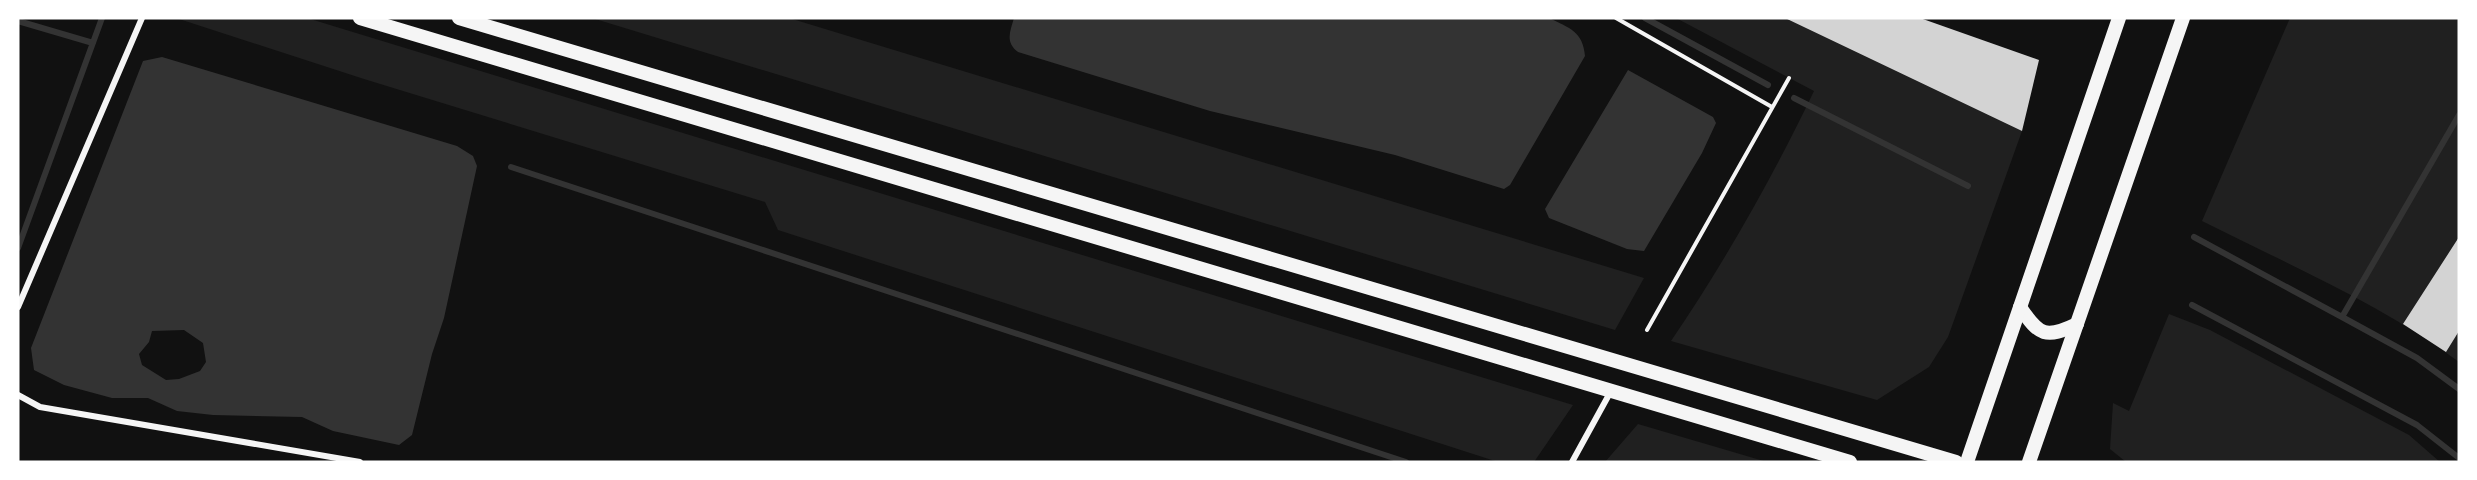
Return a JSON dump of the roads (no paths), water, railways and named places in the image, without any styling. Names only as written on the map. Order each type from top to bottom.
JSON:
[{"type":"main road","points":[[360,18],[1850,462]]},
{"type":"main road","points":[[459,18],[1956,462]]},
{"type":"main road","points":[[1967,462],[2119,18]]},
{"type":"main road","points":[[2029,462],[2183,18]]},
{"type":"main road","points":[[2020,307],[2030,322],[2042,332],[2055,334],[2077,324]]},
{"type":"street","points":[[18,307],[141,18]]},
{"type":"street","points":[[1572,462],[1612,391]]},
{"type":"street","points":[[18,395],[40,407],[360,462]]},
{"type":"waterway","points":[[18,248],[102,18]]},
{"type":"waterway","points":[[1645,18],[1768,85]]},
{"type":"waterway","points":[[18,21],[93,43]]},
{"type":"waterway","points":[[1794,98],[1968,186]]},
{"type":"waterway","points":[[2459,115],[2342,317],[2417,358],[2459,389]]},
{"type":"waterway","points":[[511,167],[1406,462]]},
{"type":"waterway","points":[[2194,237],[2342,317]]},
{"type":"waterway","points":[[2192,305],[2417,425],[2459,458]]}]
